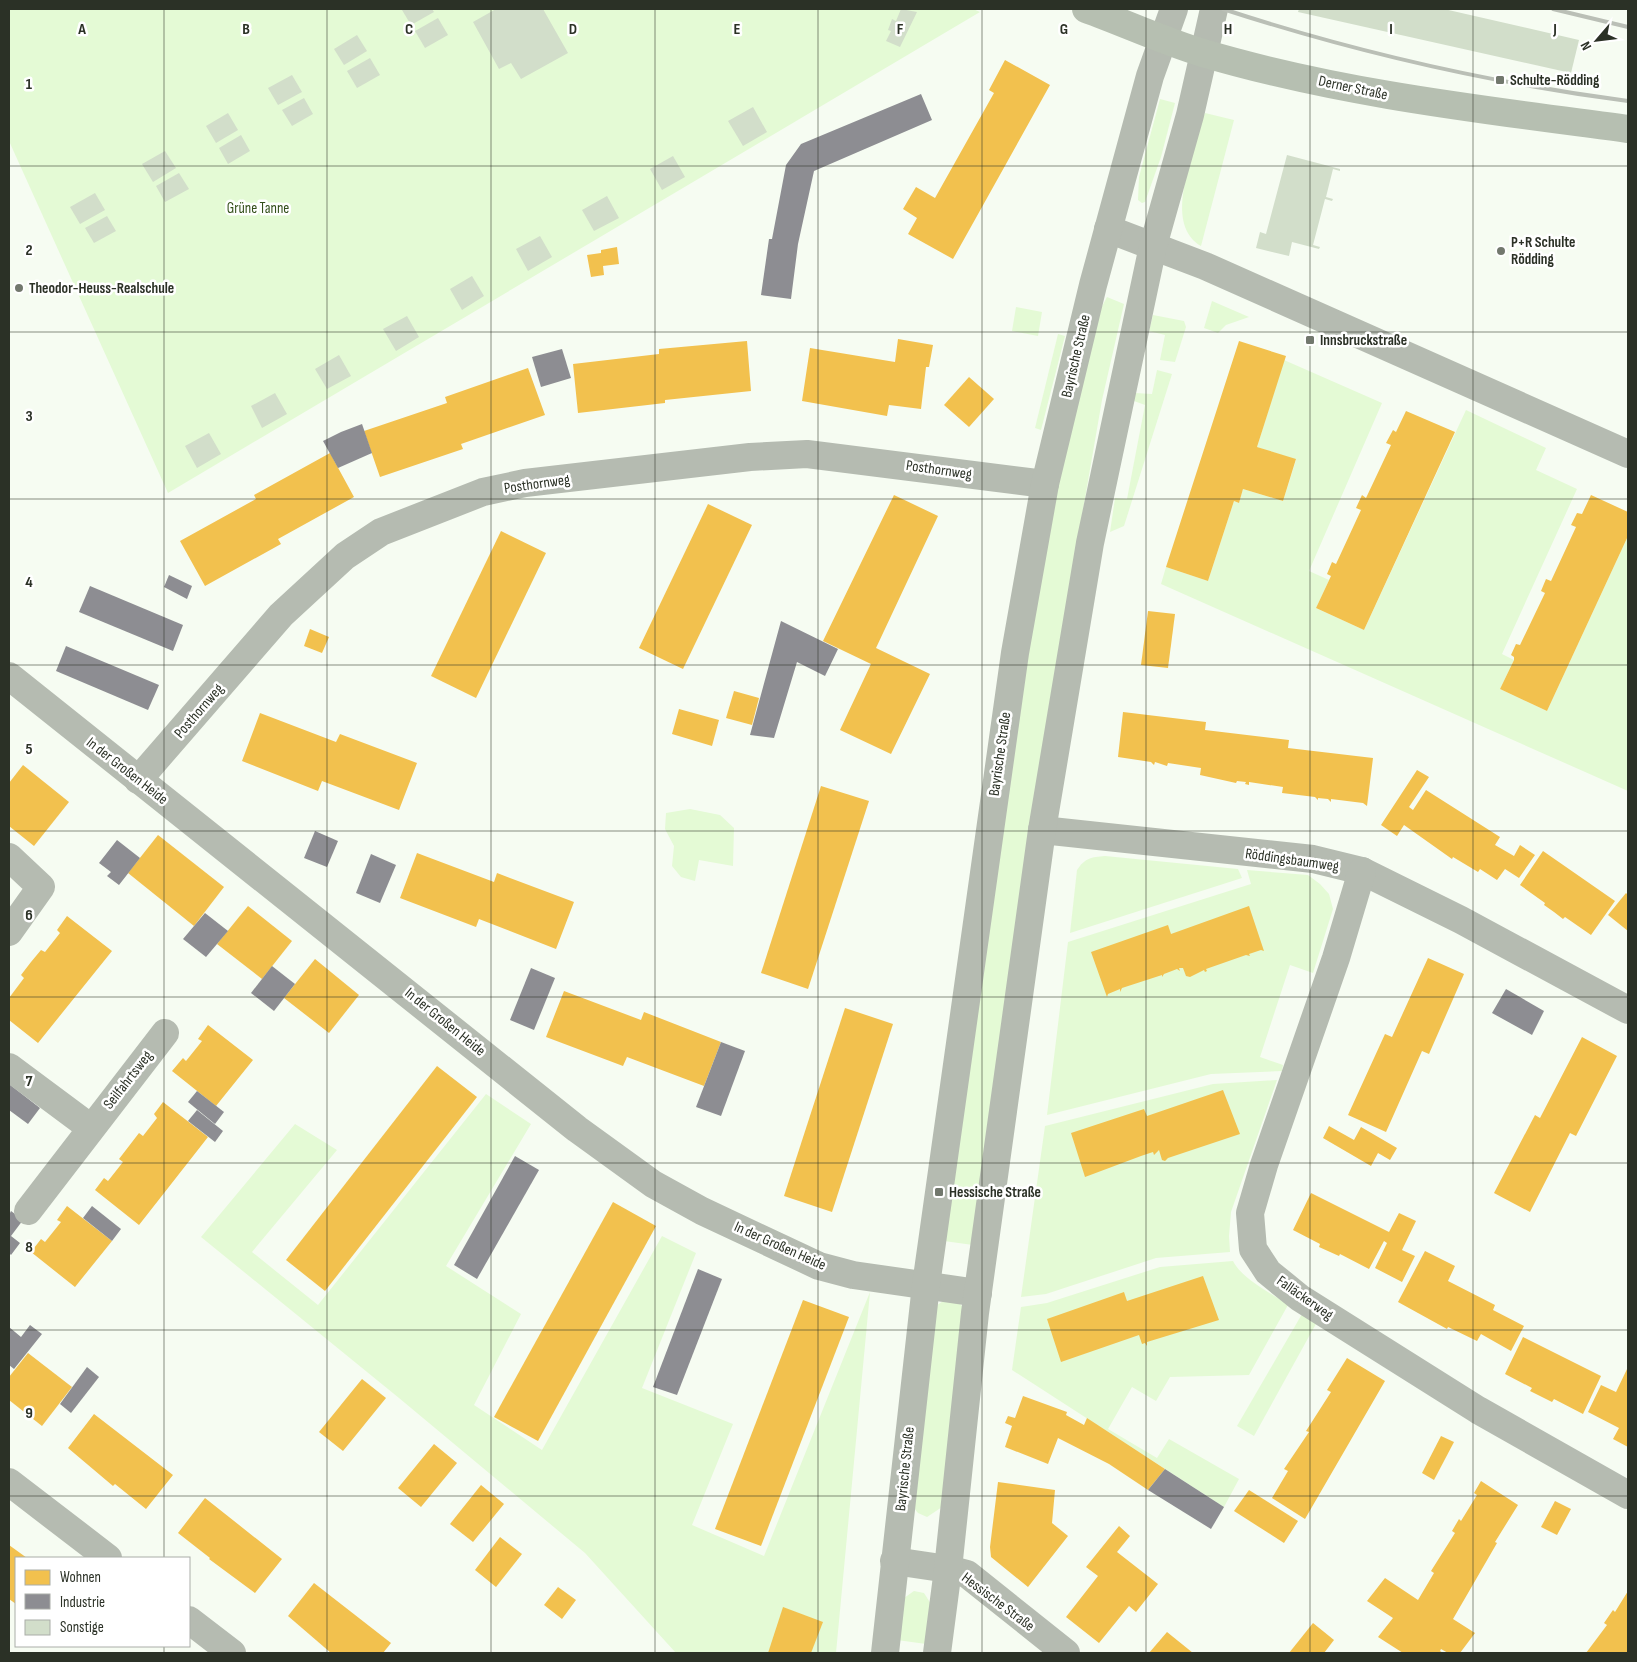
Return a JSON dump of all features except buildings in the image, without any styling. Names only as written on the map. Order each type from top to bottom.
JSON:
[{"type":"main road","name":"Derner Straße","points":[[1086,9],[1203,53],[1409,100],[1628,129]]},
{"type":"street","name":"Bayrische Straße","points":[[885,1653],[926,1285],[1015,653],[1045,484],[1108,229],[1150,76],[1174,9]]},
{"type":"street","points":[[937,1653],[978,1292],[1042,830],[1090,543],[1153,246],[1190,115],[1214,9]]},
{"type":"street","points":[[1108,229],[1277,297],[1628,454]]},
{"type":"street","name":"Posthornweg","points":[[138,780],[281,615],[345,556],[381,532],[483,492],[525,484],[750,457],[807,454],[1045,484]]},
{"type":"street","name":"In der Großen Heide","points":[[9,676],[577,1129],[653,1184],[702,1210],[819,1266],[853,1275],[926,1285]]},
{"type":"street","name":"Röddingsbaumweg","points":[[1042,830],[1313,860],[1362,871],[1461,920],[1628,1010]]},
{"type":"street","points":[[9,857],[41,888],[9,932]]},
{"type":"street","name":"Falläckerweg","points":[[1362,871],[1336,958],[1264,1165],[1250,1213],[1253,1249],[1268,1272],[1300,1298],[1478,1410],[1628,1495]]},
{"type":"street","name":"Seilfahrtsweg","points":[[28,1211],[165,1033]]},
{"type":"street","points":[[9,1067],[92,1128]]},
{"type":"street","points":[[926,1285],[978,1292]]},
{"type":"street","points":[[9,1482],[107,1557]]},
{"type":"street","name":"Hessische Straße","points":[[894,1562],[948,1569],[967,1574],[1066,1653]]},
{"type":"street","points":[[190,1621],[232,1653]]},
{"type":"green space","name":"Grüne Tanne","points":[[9,9],[973,9],[980,12],[168,493],[9,141]]},
{"type":"green space","points":[[1160,99],[1175,103],[1161,157],[1145,202],[1142,203],[1138,200],[1139,177]]},
{"type":"green space","points":[[1205,113],[1234,120],[1201,246],[1191,238],[1185,227],[1182,202],[1187,175]]},
{"type":"green space","points":[[1107,297],[1124,304],[1102,400],[1047,718],[973,1245],[944,1241],[1046,529],[1100,310]]},
{"type":"green space","points":[[1212,301],[1249,317],[1226,325],[1218,333],[1204,328]]},
{"type":"green space","points":[[1016,307],[1042,312],[1038,336],[1012,331]]},
{"type":"green space","points":[[1153,315],[1184,321],[1186,327],[1175,362],[1160,360],[1165,335],[1149,331]]},
{"type":"green space","points":[[1058,334],[1065,336],[1041,430],[1035,428]]},
{"type":"green space","points":[[1284,360],[1382,403],[1309,571],[1329,580],[1316,608],[1364,630],[1466,410],[1546,448],[1536,470],[1577,489],[1502,654],[1514,660],[1500,689],[1547,711],[1628,536],[1628,791],[1161,584],[1166,567],[1208,581],[1234,501],[1239,503],[1243,489],[1283,501],[1296,460],[1257,447]]},
{"type":"green space","points":[[1157,370],[1172,374],[1124,526],[1110,532],[1115,498],[1127,499],[1145,405],[1134,401],[1135,393],[1152,394]]},
{"type":"green space","points":[[690,809],[720,815],[734,828],[733,866],[699,860],[695,881],[681,877],[672,866],[674,846],[665,829],[666,813]]},
{"type":"green space","points":[[1105,856],[1238,869],[1242,878],[1070,933],[1077,870],[1089,859]]},
{"type":"green space","points":[[1247,870],[1308,875],[1329,894],[1333,909],[1313,973],[1290,965],[1260,1057],[1283,1065],[1282,1071],[1211,1074],[1047,1115],[1068,942],[1251,884]]},
{"type":"green space","points":[[1277,1080],[1231,1212],[1230,1252],[1156,1258],[1046,1294],[1021,1297],[1045,1126],[1213,1084]]},
{"type":"green space","points":[[486,1094],[531,1124],[446,1266],[521,1314],[474,1405],[542,1450],[662,1236],[696,1253],[642,1388],[733,1424],[692,1525],[764,1556],[870,1292],[836,1653],[676,1653],[585,1553],[201,1237],[295,1124],[337,1150],[252,1252],[318,1305]]},
{"type":"green space","points":[[1233,1261],[1237,1268],[1250,1280],[1288,1305],[1249,1375],[1170,1377],[1156,1401],[1132,1387],[1108,1429],[1157,1458],[1169,1439],[1239,1479],[1224,1507],[1012,1370],[1021,1307],[1047,1303],[1160,1267]]},
{"type":"green space","points":[[945,1300],[960,1304],[964,1308],[942,1507],[927,1517],[918,1513],[914,1508],[937,1305]]},
{"type":"green space","points":[[1302,1314],[1317,1322],[1254,1436],[1237,1426]]},
{"type":"green space","points":[[914,1591],[924,1593],[931,1604],[926,1644],[897,1640],[904,1598]]},
{"type":"railway","points":[[1223,9],[1323,39],[1423,64],[1525,85],[1628,101]]},
{"type":"railway","points":[[1553,9],[1628,27]]},
{"type":"place","name":"Schulte-Rödding","points":[[1500,80]]},
{"type":"place","name":"P+R Schulte Rödding","points":[[1501,251]]},
{"type":"place","name":"Theodor-Heuss-Realschule","points":[[19,288]]},
{"type":"place","name":"Innsbruckstraße","points":[[1310,340]]},
{"type":"place","name":"Hessische Straße","points":[[939,1192]]}]
